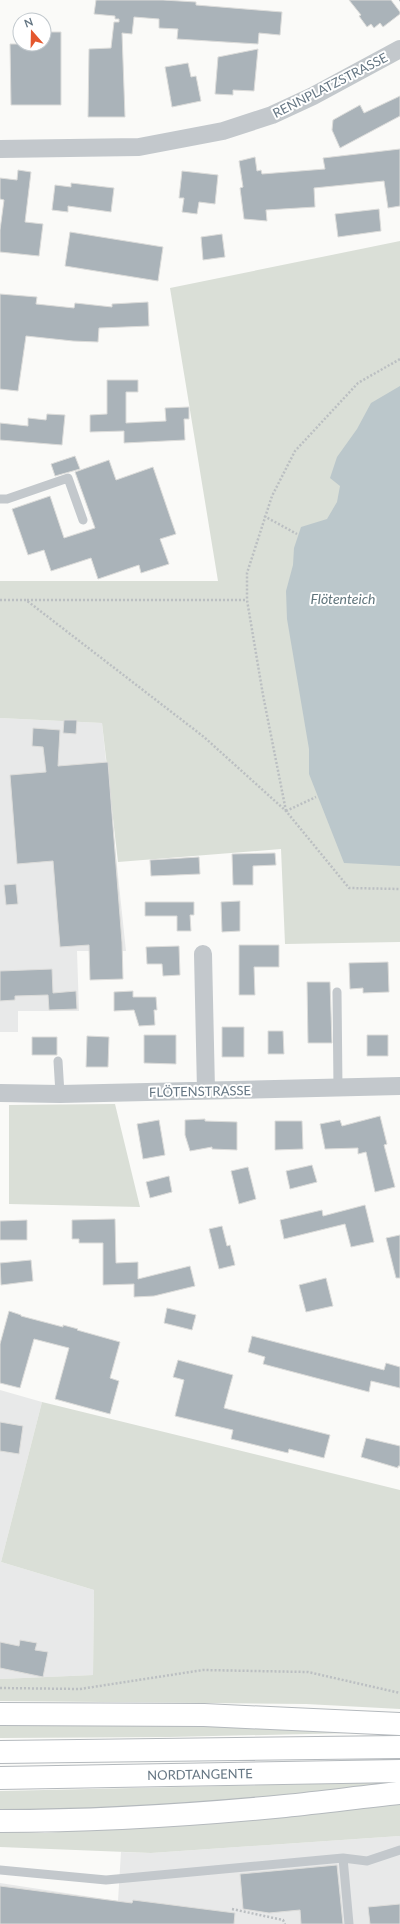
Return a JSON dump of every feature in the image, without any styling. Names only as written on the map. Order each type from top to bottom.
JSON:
[{"type":"highway","points":[[0,1714],[204,1715],[400,1724]]},
{"type":"highway","name":"NORDTANGENTE","points":[[0,1752],[400,1747]]},
{"type":"highway","name":"NORDTANGENTE","points":[[0,1778],[400,1771]]},
{"type":"highway","points":[[0,1821],[89,1819],[194,1813],[285,1806],[400,1793]]},
{"type":"street","name":"RENNPLATZSTRASSE","points":[[0,149],[139,147],[222,131],[272,115],[313,96],[400,49]]},
{"type":"street","points":[[203,954],[206,1090]]},
{"type":"street","name":"FLÖTENSTRASSE","points":[[0,1093],[60,1094],[400,1086]]},
{"type":"lane","points":[[0,499],[7,499],[68,478],[83,520]]},
{"type":"lane","points":[[337,992],[338,1088]]},
{"type":"lane","points":[[58,1061],[60,1094]]},
{"type":"lane","points":[[0,1870],[106,1880],[343,1858],[367,1861],[400,1850]]},
{"type":"lane","points":[[343,1858],[350,1924]]},
{"type":"path","points":[[286,811],[263,695],[247,600],[247,573],[264,516],[276,486],[295,451],[358,382],[400,359]]},
{"type":"path","points":[[264,516],[297,534]]},
{"type":"path","points":[[0,600],[247,600]]},
{"type":"path","points":[[26,600],[204,737],[286,811],[349,888],[400,889]]},
{"type":"path","points":[[286,811],[316,797]]},
{"type":"path","points":[[0,1688],[80,1689],[203,1670],[308,1672],[400,1693]]},
{"type":"path","points":[[232,1909],[283,1920],[285,1924]]},
{"type":"shaded area","points":[[400,241],[400,942],[285,944],[281,849],[118,862],[102,723],[0,718],[0,581],[218,581],[170,288]]},
{"type":"shaded area","points":[[0,718],[102,723],[126,951],[77,951],[79,1011],[18,1011],[18,1032],[0,1032]]},
{"type":"shaded area","points":[[115,1104],[140,1207],[9,1204],[9,1105]]},
{"type":"shaded area","points":[[0,1390],[42,1402],[1,1562],[94,1590],[93,1675],[0,1679]]},
{"type":"shaded area","points":[[42,1402],[400,1490],[400,1709],[306,1704],[0,1701],[0,1679],[93,1675],[94,1590],[1,1562]]},
{"type":"shaded area","points":[[195,1721],[395,1732],[170,1737],[0,1738],[0,1724]]},
{"type":"shaded area","points":[[400,1782],[400,1785],[133,1810],[0,1812],[0,1791]]},
{"type":"shaded area","points":[[400,1802],[400,1836],[151,1853],[0,1847],[0,1831],[45,1833],[188,1822]]},
{"type":"shaded area","points":[[400,1836],[400,1924],[0,1924],[0,1883],[118,1901],[121,1852],[151,1853]]},
{"type":"water","name":"Flötenteich","points":[[400,386],[400,866],[344,863],[309,774],[309,749],[287,619],[286,591],[293,565],[294,548],[301,527],[327,519],[337,502],[340,486],[330,478],[337,457],[357,429],[371,403]]},
{"type":"building","points":[[96,0],[163,0],[196,2],[196,5],[282,12],[280,35],[259,33],[258,44],[177,39],[178,29],[159,28],[159,19],[134,17],[132,34],[122,33],[125,117],[88,117],[89,49],[111,48],[114,22],[119,22],[119,19],[115,19],[115,16],[94,14]]},
{"type":"building","points":[[349,0],[391,0],[400,14],[383,27],[380,23],[374,28],[371,24],[367,27],[359,16],[361,15]]},
{"type":"building","points":[[52,32],[61,32],[61,105],[11,105],[10,44],[12,44],[12,52],[52,52]]},
{"type":"building","points":[[258,49],[254,91],[233,90],[233,95],[215,94],[218,57]]},
{"type":"building","points":[[188,63],[191,77],[196,76],[201,101],[172,107],[165,67]]},
{"type":"building","points":[[400,96],[400,116],[340,148],[332,130],[333,120],[360,105],[364,113]]},
{"type":"building","points":[[400,149],[400,206],[388,208],[384,181],[314,188],[315,207],[266,210],[267,221],[244,219],[240,188],[243,187],[239,161],[255,157],[257,171],[261,170],[262,174],[325,169],[323,158]]},
{"type":"building","points":[[18,170],[31,172],[25,222],[43,224],[39,256],[0,252],[0,230],[4,200],[0,199],[0,178],[17,180]]},
{"type":"building","points":[[182,171],[218,175],[215,204],[199,202],[197,214],[182,212],[184,198],[179,198]]},
{"type":"building","points":[[71,183],[114,188],[111,212],[68,206],[68,212],[52,210],[55,185],[71,187]]},
{"type":"building","points":[[379,209],[381,231],[338,237],[335,214]]},
{"type":"building","points":[[70,232],[163,247],[158,281],[65,266]]},
{"type":"building","points":[[222,234],[225,257],[203,260],[201,237]]},
{"type":"building","points":[[0,294],[37,297],[36,304],[74,308],[75,303],[112,307],[112,304],[148,302],[149,326],[99,328],[98,342],[26,336],[18,391],[0,389]]},
{"type":"building","points":[[107,380],[138,380],[138,392],[126,392],[126,423],[166,421],[165,408],[189,407],[189,419],[184,419],[185,440],[124,443],[124,431],[90,432],[90,415],[107,414]]},
{"type":"building","points":[[47,414],[65,415],[62,445],[0,440],[0,423],[28,426],[28,418],[46,420]]},
{"type":"building","points":[[75,456],[80,469],[55,476],[51,464]]},
{"type":"building","points":[[109,460],[116,480],[153,467],[176,534],[160,539],[169,564],[141,573],[139,565],[98,579],[91,558],[51,571],[44,550],[28,555],[12,509],[50,496],[64,538],[95,528],[75,472]]},
{"type":"building","points":[[64,720],[77,720],[76,734],[63,733]]},
{"type":"building","points":[[33,728],[60,730],[58,766],[108,762],[122,942],[123,979],[90,980],[89,945],[60,947],[53,861],[17,864],[10,775],[46,772],[43,747],[32,746]]},
{"type":"building","points":[[275,853],[276,865],[253,866],[253,885],[233,885],[232,854]]},
{"type":"building","points":[[199,857],[200,874],[151,876],[150,860]]},
{"type":"building","points":[[16,884],[18,904],[6,905],[4,885]]},
{"type":"building","points":[[240,901],[240,931],[222,932],[221,902]]},
{"type":"building","points":[[145,902],[194,902],[194,915],[190,915],[191,931],[177,931],[177,916],[145,916]]},
{"type":"building","points":[[239,945],[279,945],[279,967],[254,967],[255,995],[239,995]]},
{"type":"building","points":[[179,946],[180,975],[163,976],[162,964],[147,964],[146,947]]},
{"type":"building","points":[[388,962],[389,992],[363,993],[363,988],[350,989],[349,963]]},
{"type":"building","points":[[52,969],[53,993],[76,991],[77,1009],[49,1010],[48,995],[15,996],[15,1000],[0,1001],[0,971]]},
{"type":"building","points":[[307,982],[330,982],[332,1043],[308,1043]]},
{"type":"building","points":[[133,991],[133,997],[156,997],[157,1010],[154,1010],[155,1025],[139,1026],[134,1010],[114,1011],[114,992]]},
{"type":"building","points":[[222,1027],[244,1027],[244,1057],[222,1057]]},
{"type":"building","points":[[268,1031],[283,1031],[284,1054],[268,1054]]},
{"type":"building","points":[[144,1035],[176,1035],[176,1064],[144,1063]]},
{"type":"building","points":[[367,1035],[388,1035],[388,1056],[367,1056]]},
{"type":"building","points":[[87,1036],[109,1037],[108,1067],[86,1067]]},
{"type":"building","points":[[32,1037],[57,1037],[57,1055],[32,1055]]},
{"type":"building","points":[[380,1116],[387,1144],[384,1145],[395,1187],[375,1192],[366,1152],[358,1154],[358,1148],[325,1149],[320,1124],[340,1120],[342,1126]]},
{"type":"building","points":[[205,1119],[205,1121],[237,1122],[237,1150],[212,1149],[212,1147],[190,1151],[185,1135],[185,1120]]},
{"type":"building","points":[[159,1120],[165,1155],[143,1159],[137,1124]]},
{"type":"building","points":[[275,1121],[302,1121],[303,1149],[275,1150]]},
{"type":"building","points":[[312,1165],[317,1182],[290,1189],[286,1171]]},
{"type":"building","points":[[248,1167],[256,1199],[239,1204],[231,1171]]},
{"type":"building","points":[[169,1176],[172,1192],[150,1198],[146,1182]]},
{"type":"building","points":[[365,1205],[374,1242],[351,1247],[345,1224],[284,1239],[280,1220],[322,1210],[323,1216]]},
{"type":"building","points":[[115,1219],[116,1263],[138,1262],[138,1279],[190,1266],[195,1286],[154,1296],[134,1297],[134,1284],[103,1285],[103,1243],[79,1243],[79,1239],[72,1239],[72,1220]]},
{"type":"building","points":[[27,1220],[27,1240],[0,1240],[0,1221]]},
{"type":"building","points":[[222,1226],[227,1246],[230,1245],[235,1265],[219,1269],[209,1229]]},
{"type":"building","points":[[400,1235],[400,1278],[396,1278],[386,1238]]},
{"type":"building","points":[[31,1260],[33,1281],[1,1285],[0,1263]]},
{"type":"building","points":[[326,1278],[333,1306],[306,1312],[299,1285]]},
{"type":"building","points":[[167,1308],[196,1315],[192,1330],[164,1323]]},
{"type":"building","points":[[9,1311],[21,1316],[63,1327],[63,1325],[120,1342],[110,1378],[119,1381],[110,1414],[55,1399],[69,1348],[34,1339],[20,1388],[0,1383],[0,1344]]},
{"type":"building","points":[[252,1336],[384,1370],[386,1363],[400,1367],[400,1388],[371,1381],[369,1392],[263,1364],[265,1357],[248,1352]]},
{"type":"building","points":[[178,1360],[233,1375],[224,1408],[330,1435],[324,1458],[289,1449],[288,1453],[231,1439],[233,1430],[175,1416],[184,1380],[173,1377]]},
{"type":"building","points":[[0,1422],[23,1426],[19,1454],[0,1451]]},
{"type":"building","points":[[366,1438],[400,1446],[400,1466],[398,1466],[398,1468],[361,1457]]},
{"type":"building","points":[[20,1640],[37,1643],[35,1650],[48,1652],[43,1677],[0,1668],[0,1642],[19,1646]]},
{"type":"building","points":[[337,1865],[343,1924],[301,1924],[300,1910],[269,1913],[243,1909],[240,1874]]},
{"type":"building","points":[[0,1886],[132,1903],[133,1900],[235,1913],[234,1924],[0,1924]]},
{"type":"building","points":[[400,1904],[400,1924],[370,1924],[368,1907]]}]
